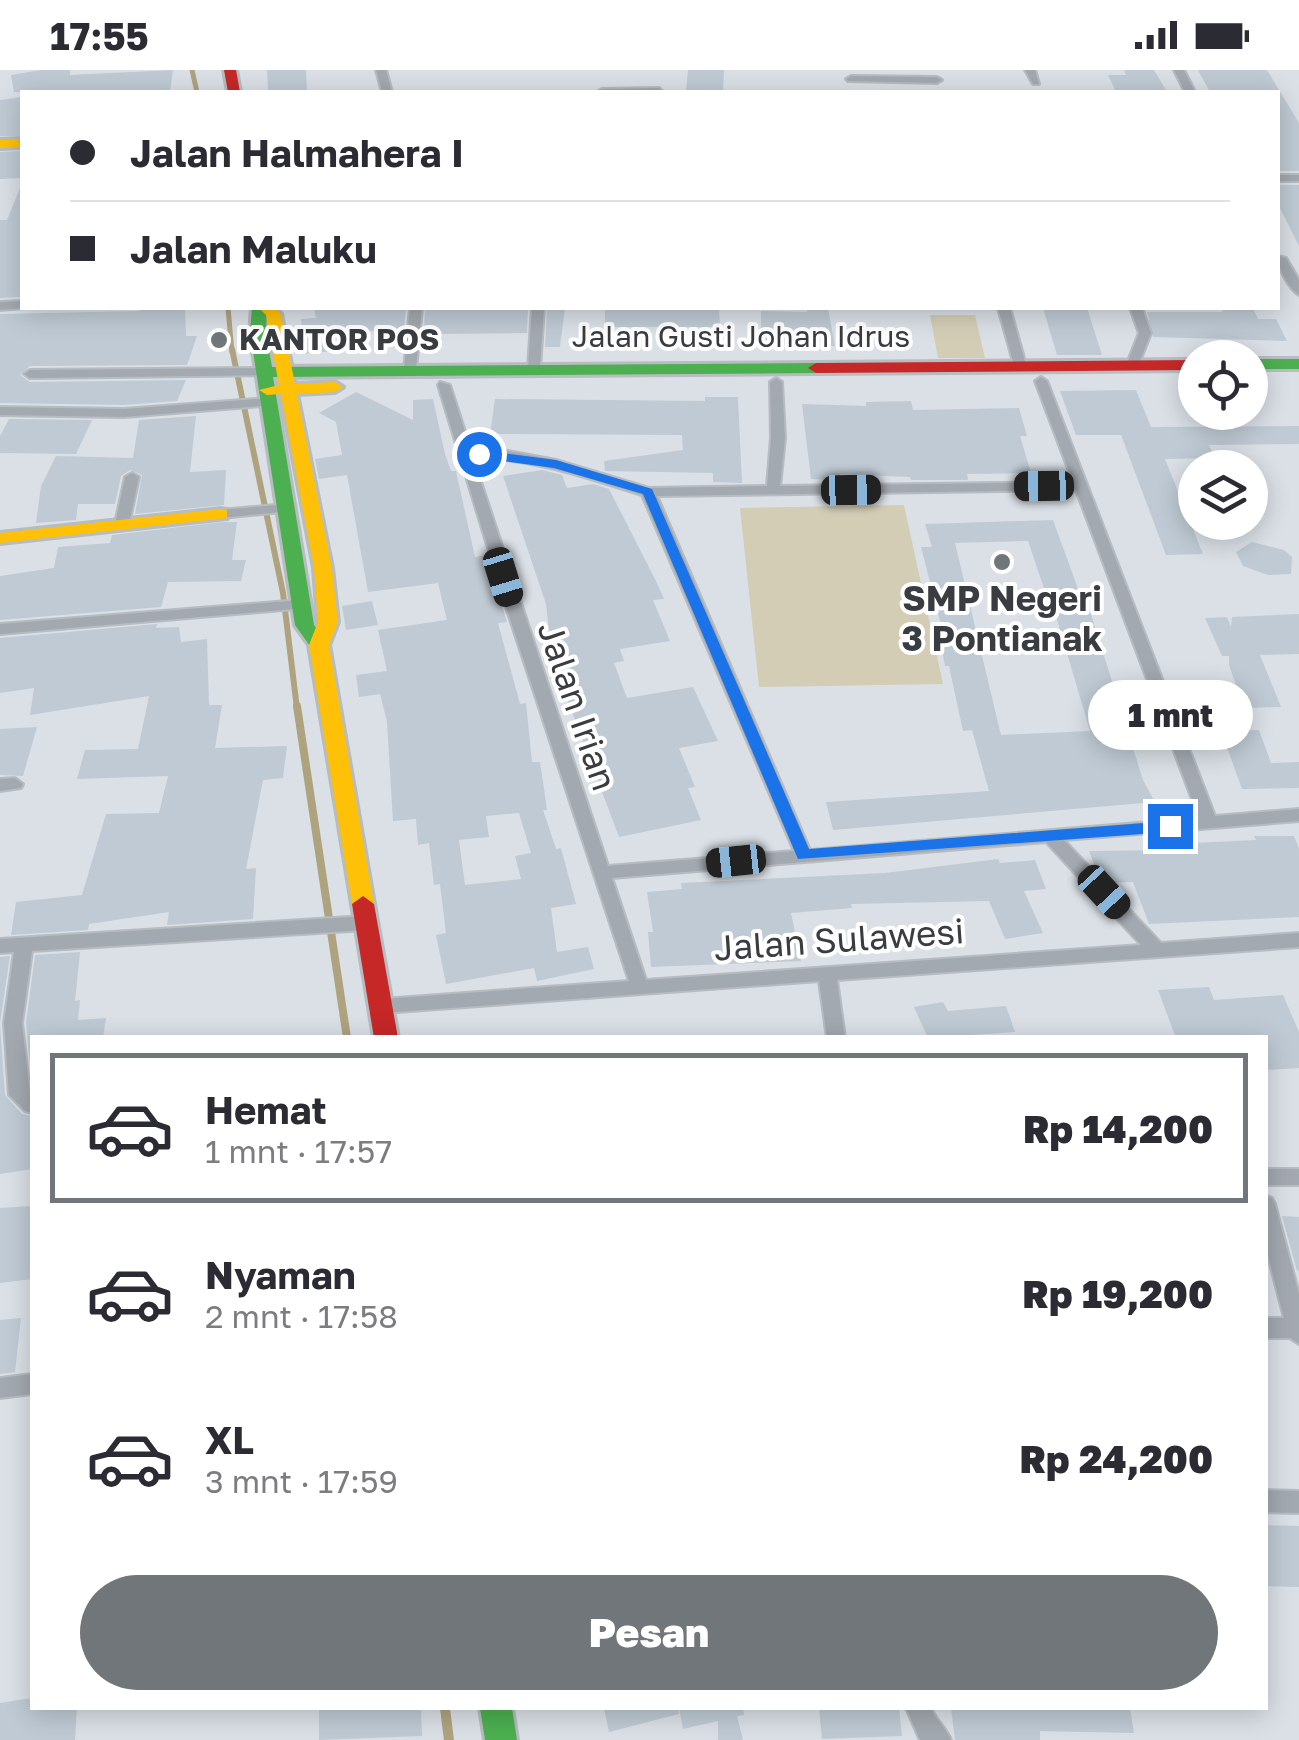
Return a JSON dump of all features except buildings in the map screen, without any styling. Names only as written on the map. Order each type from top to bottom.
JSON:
[{"type":"street","points":[[1030,70],[1036,82]]},
{"type":"street","points":[[851,80],[936,75]]},
{"type":"street","points":[[630,90],[659,88]]},
{"type":"street","points":[[1299,259],[1280,260],[1299,292]]},
{"type":"street","points":[[259,310],[258,332],[271,386],[323,568],[328,622],[318,645]]},
{"type":"street","points":[[269,310],[273,314],[271,386],[301,606],[305,625],[318,645],[386,1035]]},
{"type":"street","points":[[410,369],[416,310]]},
{"type":"street","points":[[534,368],[538,310]]},
{"type":"street","points":[[1005,310],[1020,365]]},
{"type":"street","points":[[1132,366],[1145,332],[1137,310]]},
{"type":"street","points":[[1268,364],[1299,364]]},
{"type":"street","name":"Jalan Gusti Johan Idrus","points":[[30,374],[216,372],[271,386],[444,385],[1020,365],[1178,365]]},
{"type":"street","name":"Jalan Gusti Johan Idrus","points":[[271,386],[410,369],[534,368],[776,382],[1178,381]]},
{"type":"street","points":[[1040,381],[1209,823]]},
{"type":"street","points":[[1268,381],[1299,381]]},
{"type":"street","points":[[774,492],[778,438],[776,382]]},
{"type":"street","name":"Jalan Irian","points":[[444,385],[640,988]]},
{"type":"street","points":[[0,411],[124,413],[222,407],[271,386]]},
{"type":"street","points":[[465,454],[503,454],[556,464],[648,492],[1083,486]]},
{"type":"street","points":[[122,524],[132,477]]},
{"type":"street","points":[[648,492],[804,855]]},
{"type":"street","points":[[0,538],[286,508]]},
{"type":"street","points":[[0,629],[301,606]]},
{"type":"street","points":[[602,873],[1299,815]]},
{"type":"street","points":[[1052,836],[1156,949]]},
{"type":"street","points":[[0,946],[366,924]]},
{"type":"street","name":"Jalan Sulawesi","points":[[383,1006],[1299,940]]},
{"type":"street","points":[[24,945],[13,1023],[18,1095],[30,1103]]},
{"type":"street","points":[[827,974],[836,1035]]},
{"type":"street","points":[[1268,1177],[1299,1178]]},
{"type":"street","points":[[1268,1215],[1298,1330],[1268,1328]]},
{"type":"street","points":[[0,1388],[30,1384]]},
{"type":"street","points":[[1268,1501],[1299,1502]]},
{"type":"street","points":[[496,1710],[501,1740]]},
{"type":"street","points":[[920,1710],[930,1738]]},
{"type":"shaded area","points":[[930,315],[975,315],[985,358],[938,358]]},
{"type":"shaded area","points":[[904,505],[943,684],[759,687],[740,508]]},
{"type":"waterway","points":[[192,70],[197,90]]},
{"type":"waterway","points":[[228,310],[232,352]]},
{"type":"waterway","points":[[232,349],[283,593],[297,709]]},
{"type":"waterway","points":[[297,706],[347,1035]]},
{"type":"waterway","points":[[445,1710],[449,1740]]},
{"type":"traffic: fast","points":[[259,310],[258,332],[301,605],[305,625],[319,645]]},
{"type":"traffic: fast","points":[[1268,364],[1299,364]]},
{"type":"traffic: fast","points":[[266,372],[816,368]]},
{"type":"traffic: fast","points":[[496,1710],[501,1740]]},
{"type":"traffic: slow","points":[[0,144],[20,143]]},
{"type":"traffic: slow","points":[[269,310],[273,314],[323,568],[328,622],[319,645],[363,904]]},
{"type":"traffic: slow","points":[[267,390],[335,387]]},
{"type":"traffic: slow","points":[[0,538],[221,514]]},
{"type":"traffic: jam","points":[[230,70],[234,90]]},
{"type":"traffic: jam","points":[[816,368],[1178,365]]},
{"type":"traffic: jam","points":[[363,904],[385,1035]]},
{"type":"place","name":"KANTOR POS","points":[[219,340]]},
{"type":"place","name":"SMP Negeri 3 Pontianak","points":[[1002,562]]},
{"type":"route","points":[[479,454],[503,454],[556,464],[648,492],[804,855],[1170,826]]}]
